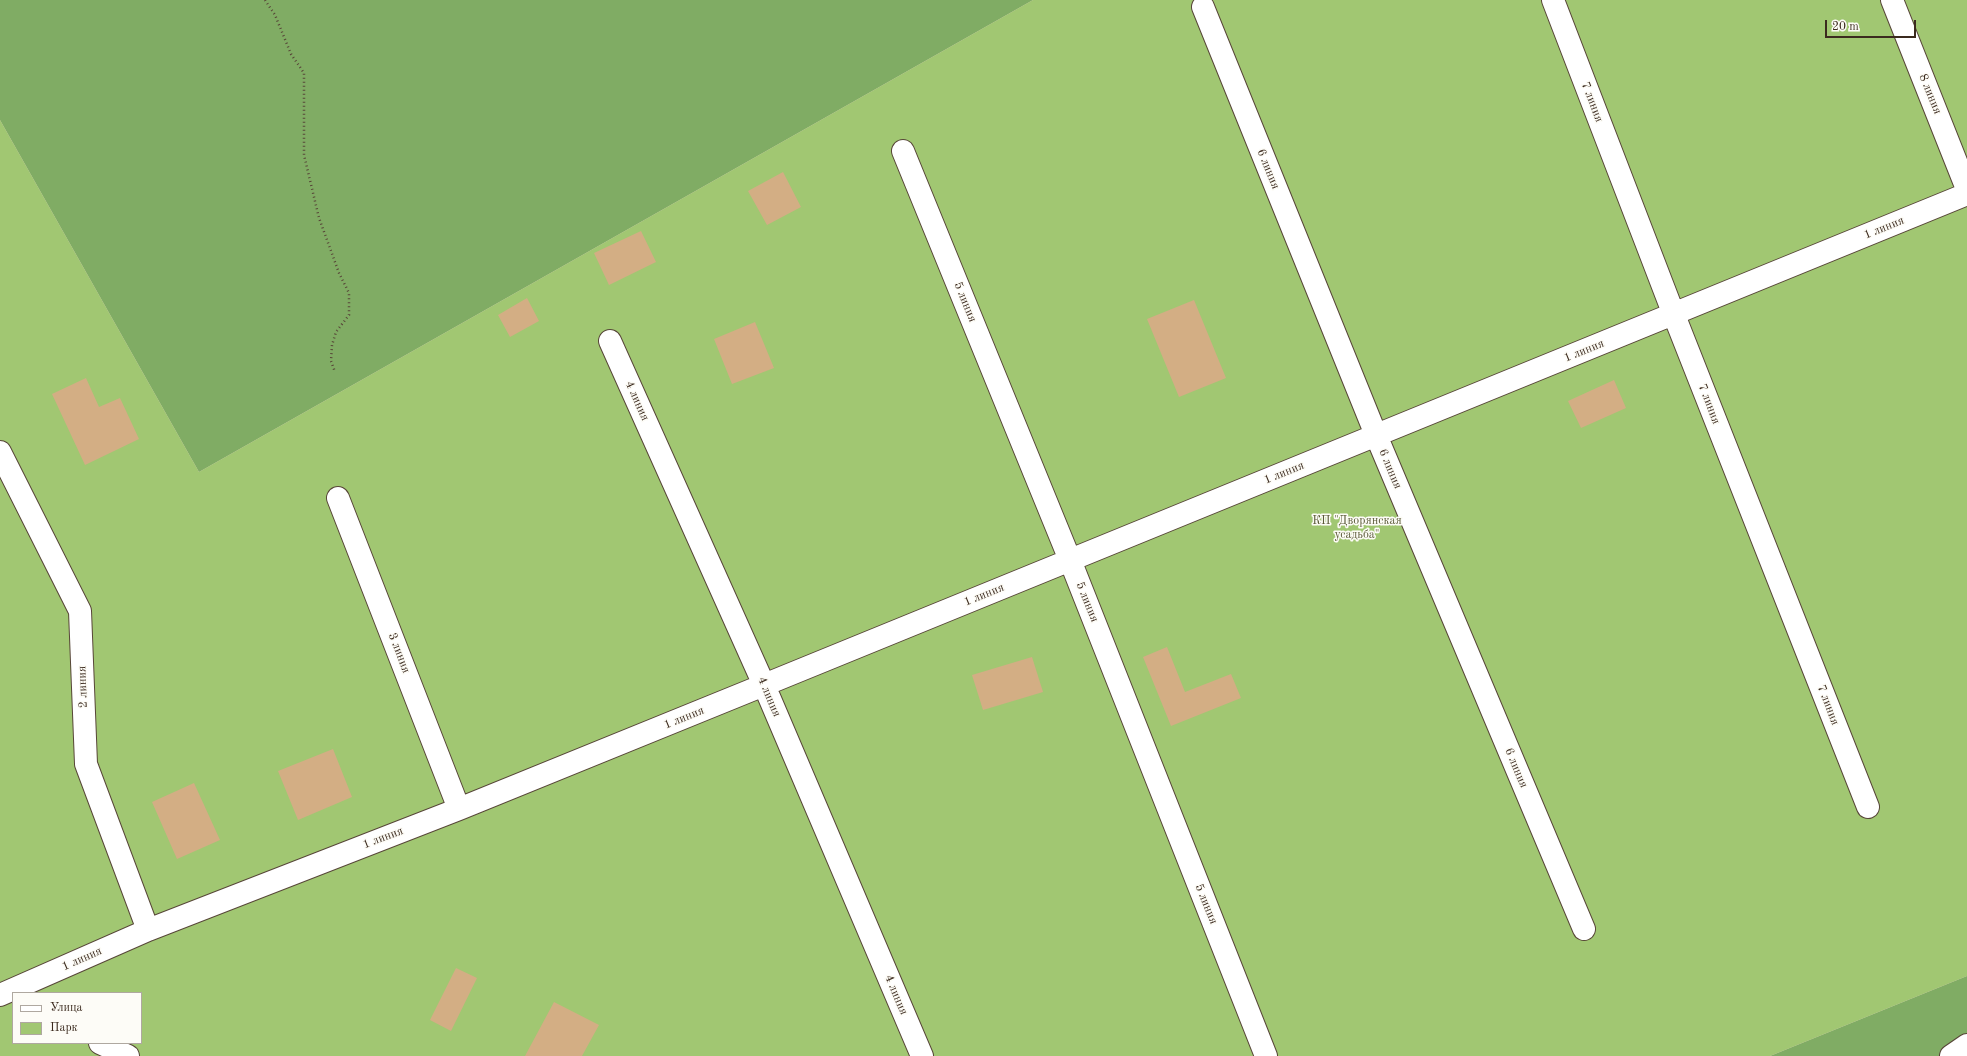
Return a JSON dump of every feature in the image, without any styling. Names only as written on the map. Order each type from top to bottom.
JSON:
[{"type":"street","name":"7 линия","points":[[1553,0],[1674,315],[1868,807]]},
{"type":"street","name":"8 линия","points":[[1892,0],[1967,188]]},
{"type":"street","name":"6 линия","points":[[1203,7],[1376,435],[1584,929]]},
{"type":"street","name":"5 линия","points":[[903,151],[1070,560],[1266,1056]]},
{"type":"street","name":"1 линия","points":[[0,996],[148,930],[460,808],[764,685],[1674,315],[1967,194]]},
{"type":"street","name":"4 линия","points":[[610,341],[764,685],[922,1056]]},
{"type":"street","name":"2 линия","points":[[0,452],[80,611],[86,764],[148,930]]},
{"type":"street","name":"3 линия","points":[[338,498],[460,808]]},
{"type":"street","name":"1 линия","points":[[0,996],[12,1002]]},
{"type":"street","points":[[102,1044],[128,1056]]},
{"type":"street","points":[[1951,1056],[1967,1045]]},
{"type":"path","points":[[265,0],[275,16],[291,54],[304,73],[304,155],[319,218],[339,273],[349,293],[349,315],[336,332],[332,345],[331,362],[335,372]]},
{"type":"green space","points":[[0,0],[1033,0],[199,472],[0,120]]},
{"type":"green space","name":"КП \"Дворянская усадьба\"","points":[[1033,0],[1967,0],[1967,976],[1770,1056],[0,1056],[0,120],[199,472]]},
{"type":"green space","points":[[1967,976],[1967,1042],[1945,1056],[1770,1056]]},
{"type":"building","points":[[783,172],[801,207],[767,225],[748,191]]},
{"type":"building","points":[[641,231],[656,262],[609,285],[594,253]]},
{"type":"building","points":[[527,298],[539,321],[510,337],[498,315]]},
{"type":"building","points":[[1194,300],[1226,378],[1179,397],[1147,319]]},
{"type":"building","points":[[755,322],[774,368],[732,384],[714,339]]},
{"type":"building","points":[[86,378],[99,407],[120,398],[139,439],[85,465],[52,394]]},
{"type":"building","points":[[1614,380],[1626,408],[1581,428],[1568,401]]},
{"type":"building","points":[[1167,647],[1185,692],[1231,674],[1241,698],[1171,726],[1143,657]]},
{"type":"building","points":[[1032,657],[1043,692],[983,710],[972,675]]},
{"type":"building","points":[[333,749],[352,797],[298,820],[278,771]]},
{"type":"building","points":[[194,783],[220,840],[177,859],[152,802]]},
{"type":"building","points":[[456,968],[477,978],[451,1031],[430,1020]]},
{"type":"building","points":[[554,1002],[599,1025],[582,1056],[525,1056]]}]
